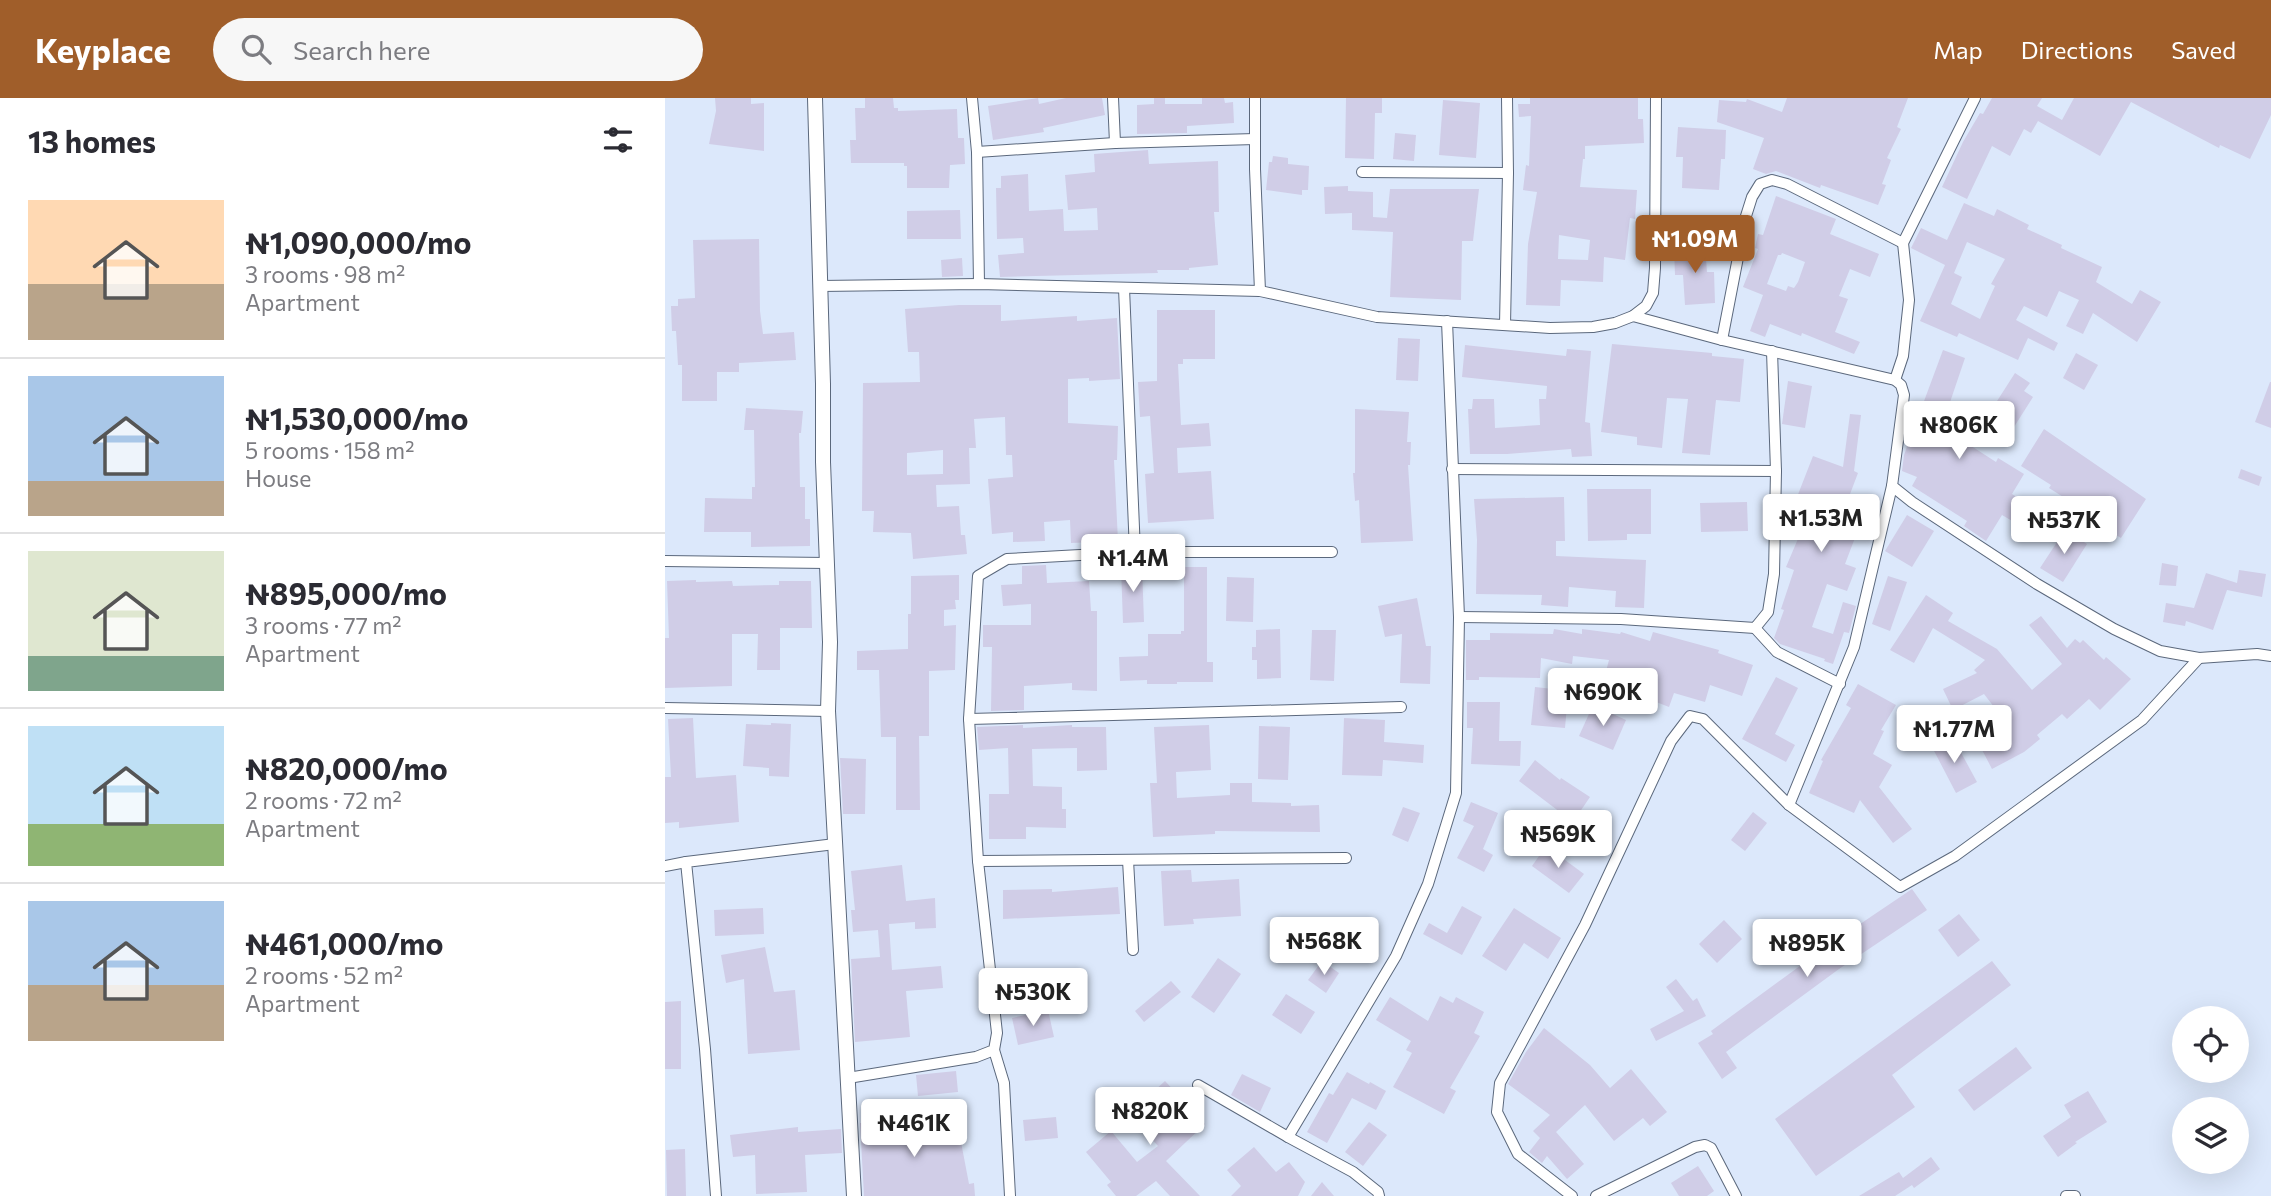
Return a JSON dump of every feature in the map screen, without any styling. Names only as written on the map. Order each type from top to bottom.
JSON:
[{"type":"street","points":[[815,98],[830,642],[828,711],[854,1196]]},
{"type":"street","points":[[972,98],[977,152],[979,284]]},
{"type":"street","points":[[1113,98],[1115,144]]},
{"type":"street","points":[[1255,98],[1260,291]]},
{"type":"street","points":[[1505,326],[1507,98]]},
{"type":"street","points":[[820,286],[979,284],[1260,291],[1377,317],[1505,326],[1593,327],[1615,323],[1633,316],[1646,306],[1653,293],[1656,98]]},
{"type":"street","points":[[1895,380],[1903,356],[1909,300],[1903,243],[1975,98]]},
{"type":"street","points":[[977,152],[1255,139]]},
{"type":"street","points":[[1362,172],[1508,173]]},
{"type":"street","points":[[1722,340],[1746,216],[1752,197],[1760,184],[1772,180],[1787,184],[1903,243]]},
{"type":"street","points":[[1124,288],[1135,552]]},
{"type":"street","points":[[1633,316],[1722,340],[1895,380],[1901,385],[1904,395],[1892,486],[1854,647],[1789,805]]},
{"type":"street","points":[[1287,1137],[1397,956],[1428,884],[1456,793],[1459,617],[1447,321]]},
{"type":"street","points":[[1755,628],[1768,612],[1774,574],[1776,471],[1772,351]]},
{"type":"street","points":[[1452,469],[1776,471]]},
{"type":"street","points":[[1892,486],[2037,584],[2114,629],[2160,651],[2199,658],[2257,654],[2271,656]]},
{"type":"street","points":[[1010,1196],[1004,1083],[994,1050],[997,1034],[978,861],[969,719],[978,576],[1007,559],[1135,552],[1332,552]]},
{"type":"street","points":[[665,562],[827,563]]},
{"type":"street","points":[[1459,617],[1621,619],[1755,628],[1777,652],[1840,684]]},
{"type":"street","points":[[1572,1196],[1518,1154],[1497,1112],[1500,1083],[1585,925],[1671,741],[1690,716],[1703,719],[1789,805],[1900,887],[1955,856],[2142,720],[2199,658]]},
{"type":"street","points":[[969,719],[1401,707]]},
{"type":"street","points":[[665,708],[828,711]]},
{"type":"street","points":[[665,866],[835,844]]},
{"type":"street","points":[[978,861],[1346,858]]},
{"type":"street","points":[[1128,860],[1133,950]]},
{"type":"street","points":[[686,862],[705,1049],[716,1196]]},
{"type":"street","points":[[848,1078],[976,1057],[994,1050]]},
{"type":"street","points":[[1198,1085],[1353,1172],[1378,1192],[1379,1196]]},
{"type":"street","points":[[1596,1196],[1695,1147],[1705,1145],[1711,1148],[1736,1196]]},
{"type":"street","points":[[2066,1196],[2075,1196]]},
{"type":"building","points":[[715,98],[751,98],[751,104],[764,103],[764,151],[709,144],[716,111]]},
{"type":"building","points":[[865,98],[893,98],[894,108],[898,108],[898,111],[957,109],[958,138],[964,138],[965,164],[950,165],[949,188],[907,188],[907,166],[904,166],[904,163],[851,163],[850,140],[856,140],[855,108],[865,108]]},
{"type":"building","points":[[1038,98],[1039,104],[1066,98],[1102,98],[1105,115],[1043,128],[1044,132],[993,140],[988,106]]},
{"type":"building","points":[[1154,98],[1165,98],[1165,104],[1202,104],[1202,98],[1224,98],[1225,103],[1233,102],[1234,123],[1187,126],[1187,133],[1137,134],[1137,105],[1154,104]]},
{"type":"building","points":[[1346,98],[1382,98],[1382,113],[1375,113],[1374,159],[1345,158]]},
{"type":"building","points":[[1530,98],[1638,98],[1638,119],[1643,119],[1644,143],[1585,146],[1580,187],[1637,190],[1635,219],[1630,218],[1625,260],[1604,257],[1603,282],[1561,280],[1560,306],[1526,305],[1528,244],[1537,192],[1523,190],[1526,165],[1529,166],[1531,116],[1519,117],[1518,104],[1530,104]],"holes":[[[1559,235],[1590,240],[1588,260],[1558,259]]]},
{"type":"building","points":[[1787,98],[1908,98],[1897,127],[1901,129],[1887,158],[1891,160],[1882,184],[1886,185],[1878,205],[1821,185],[1820,188],[1776,171],[1766,174],[1753,169],[1764,138],[1717,122],[1719,100],[1746,102],[1747,99],[1782,112]]},
{"type":"building","points":[[1992,98],[2042,98],[2037,106],[2062,120],[2074,98],[2271,98],[2271,115],[2250,159],[2220,145],[2219,148],[2131,102],[2100,156],[2038,121],[2031,133],[2024,129],[2010,156],[1992,146],[1967,199],[1942,187],[1963,142]]},
{"type":"building","points":[[1443,100],[1480,103],[1476,158],[1439,155]]},
{"type":"building","points":[[1678,127],[1726,130],[1725,159],[1721,159],[1719,190],[1682,188],[1683,157],[1676,157]]},
{"type":"building","points":[[1395,133],[1416,135],[1414,161],[1393,159]]},
{"type":"building","points":[[1148,150],[1149,164],[1218,161],[1219,212],[1214,212],[1218,265],[1189,270],[1157,270],[1158,273],[1000,277],[998,255],[1024,253],[1023,238],[997,239],[996,188],[1001,188],[1001,176],[1028,174],[1029,211],[1063,209],[1064,231],[1098,230],[1097,208],[1068,210],[1065,175],[1095,172],[1094,154]]},
{"type":"building","points":[[1273,156],[1288,158],[1288,164],[1309,166],[1308,190],[1302,190],[1302,195],[1266,190],[1269,162],[1272,162]]},
{"type":"building","points":[[1348,186],[1348,191],[1373,192],[1373,217],[1387,218],[1390,189],[1479,189],[1473,241],[1462,241],[1461,300],[1390,297],[1393,232],[1352,230],[1352,213],[1325,214],[1324,187]]},
{"type":"building","points":[[1776,196],[1836,219],[1830,234],[1879,254],[1870,277],[1850,269],[1839,296],[1848,299],[1835,332],[1860,342],[1854,354],[1802,333],[1801,336],[1770,324],[1765,337],[1750,331],[1763,295],[1743,287],[1758,249],[1755,248],[1758,234],[1763,235]],"holes":[[[1782,253],[1805,262],[1794,288],[1788,286],[1786,291],[1767,284],[1778,255]]]},
{"type":"building","points":[[1964,203],[1994,216],[1997,209],[2029,225],[2027,229],[2062,245],[2061,248],[2102,267],[2096,282],[2132,304],[2140,290],[2161,302],[2137,342],[2093,313],[2083,334],[2066,326],[2079,300],[2059,291],[2047,317],[2024,306],[2016,320],[2058,343],[2054,351],[2028,338],[2018,360],[1959,333],[1957,337],[1920,321],[1945,265],[1911,248],[1921,228],[1947,240]],"holes":[[[1967,242],[2005,259],[1991,284],[1995,286],[1980,319],[1951,304],[1962,277],[1954,273]]]},
{"type":"building","points":[[960,210],[961,239],[907,239],[907,211]]},
{"type":"building","points":[[759,239],[763,334],[794,332],[796,360],[739,363],[739,372],[717,372],[717,401],[682,401],[682,365],[678,365],[671,306],[678,306],[678,299],[695,298],[693,240]]},
{"type":"building","points":[[1705,246],[1707,272],[1714,272],[1715,303],[1685,305],[1683,275],[1675,275],[1674,248]]},
{"type":"building","points":[[962,258],[963,276],[942,277],[941,260]]},
{"type":"building","points":[[1001,305],[1001,321],[1077,316],[1077,321],[1117,318],[1120,379],[1068,379],[1068,423],[1118,426],[1117,460],[1114,460],[1118,541],[1071,543],[1070,520],[1044,522],[1045,541],[1013,542],[1013,532],[992,534],[988,479],[1013,477],[1012,455],[1006,455],[1005,417],[974,419],[976,448],[969,448],[970,484],[936,485],[937,507],[959,506],[961,535],[965,535],[967,554],[913,559],[911,533],[873,532],[874,511],[862,511],[863,383],[920,382],[919,352],[908,352],[905,309]],"holes":[[[943,450],[943,474],[907,475],[907,453]]]},
{"type":"building","points":[[1157,310],[1215,310],[1215,359],[1183,359],[1183,364],[1178,364],[1181,425],[1209,423],[1211,446],[1177,448],[1178,473],[1211,471],[1214,519],[1148,523],[1145,474],[1154,473],[1150,416],[1140,417],[1138,382],[1157,381]]},
{"type":"building","points":[[1398,338],[1420,339],[1418,381],[1396,380]]},
{"type":"building","points":[[1612,344],[1712,353],[1712,356],[1744,359],[1740,402],[1716,400],[1710,455],[1682,453],[1688,399],[1667,398],[1662,448],[1637,445],[1637,437],[1601,432]]},
{"type":"building","points":[[1465,345],[1566,356],[1567,349],[1591,351],[1585,422],[1590,423],[1592,456],[1572,457],[1571,449],[1470,454],[1468,409],[1472,409],[1473,399],[1494,399],[1495,428],[1540,425],[1539,399],[1546,399],[1547,386],[1462,377]]},
{"type":"building","points":[[1943,350],[1965,358],[1946,414],[1973,429],[1965,442],[1996,462],[1998,458],[2024,474],[2012,494],[2031,506],[2019,525],[2002,515],[1986,541],[1964,526],[1967,521],[1912,486],[1917,477],[1902,471],[1904,455]]},
{"type":"building","points":[[2076,353],[2098,365],[2084,390],[2063,378]]},
{"type":"building","points":[[2015,373],[2030,383],[2024,391],[2033,397],[2007,438],[1983,423]]},
{"type":"building","points":[[1788,381],[1812,386],[1805,428],[1782,424]]},
{"type":"building","points":[[2271,382],[2271,428],[2255,422]]},
{"type":"building","points":[[746,408],[803,411],[799,433],[800,487],[805,487],[805,519],[810,519],[810,546],[751,547],[751,532],[704,532],[705,498],[752,499],[752,487],[755,487],[754,430],[744,430]]},
{"type":"building","points":[[1355,409],[1409,412],[1407,442],[1411,442],[1408,465],[1413,541],[1361,543],[1359,500],[1355,501],[1353,473]]},
{"type":"building","points":[[1850,414],[1861,415],[1854,471],[1858,473],[1839,523],[1858,530],[1845,564],[1856,568],[1847,591],[1827,584],[1812,627],[1833,634],[1843,602],[1856,606],[1849,633],[1844,632],[1833,664],[1780,644],[1774,638],[1794,570],[1786,567],[1800,534],[1792,532],[1804,500],[1797,497],[1813,456],[1843,467]]},
{"type":"building","points":[[2044,429],[2146,499],[2121,538],[2076,511],[2079,507],[2021,466]]},
{"type":"building","points":[[2241,469],[2262,477],[2259,486],[2238,478]]},
{"type":"building","points":[[1587,489],[1651,489],[1651,534],[1627,534],[1627,540],[1588,541]]},
{"type":"building","points":[[1564,497],[1565,541],[1556,541],[1556,556],[1646,560],[1644,608],[1615,607],[1616,591],[1569,587],[1568,607],[1541,605],[1542,595],[1476,594],[1477,540],[1474,499]]},
{"type":"building","points":[[1747,502],[1748,531],[1701,532],[1700,503]]},
{"type":"building","points":[[1907,515],[1934,531],[1912,567],[1885,551]]},
{"type":"building","points":[[2065,530],[2087,544],[2063,582],[2040,568]]},
{"type":"building","points":[[2162,563],[2178,566],[2176,586],[2159,585]]},
{"type":"building","points":[[1046,565],[1047,583],[1089,581],[1091,611],[1097,611],[1097,691],[1072,690],[1072,683],[1024,686],[1024,710],[991,711],[992,647],[983,647],[983,625],[1031,625],[1031,604],[1003,606],[1001,585],[1022,584],[1022,566]]},
{"type":"building","points":[[1142,566],[1144,622],[1123,623],[1121,567]]},
{"type":"building","points":[[1184,567],[1207,567],[1207,662],[1213,662],[1213,682],[1147,684],[1147,680],[1120,681],[1119,657],[1148,656],[1148,634],[1181,634],[1181,631],[1184,631]]},
{"type":"building","points":[[2239,570],[2266,574],[2262,597],[2227,590],[2213,630],[2186,621],[2185,626],[2163,622],[2166,603],[2194,608],[2206,573],[2237,583]]},
{"type":"building","points":[[959,575],[959,600],[955,600],[956,609],[944,610],[944,626],[956,625],[955,670],[929,671],[929,736],[919,736],[920,810],[896,810],[896,737],[881,737],[879,670],[857,670],[857,651],[908,649],[911,576]]},
{"type":"building","points":[[1888,576],[1907,582],[1890,631],[1872,624]]},
{"type":"building","points":[[1227,577],[1254,578],[1253,622],[1226,621]]},
{"type":"building","points":[[667,581],[732,581],[733,586],[811,581],[812,628],[780,628],[780,670],[757,670],[758,634],[732,634],[732,686],[665,688],[665,638],[669,638]]},
{"type":"building","points":[[1926,595],[1953,613],[1948,621],[1997,649],[2032,690],[2062,664],[2029,625],[2041,616],[2067,648],[2075,639],[2080,643],[2083,640],[2104,660],[2106,657],[2131,679],[2100,710],[2089,699],[2067,719],[2062,714],[2037,735],[2040,739],[2024,752],[1992,769],[1980,746],[2011,729],[1984,694],[1953,710],[1943,689],[1977,673],[1974,670],[1985,660],[1933,628],[1914,663],[1890,650]]},
{"type":"building","points":[[1417,598],[1426,646],[1431,646],[1430,684],[1400,683],[1402,634],[1385,637],[1378,606]]},
{"type":"building","points":[[1280,629],[1281,678],[1257,679],[1257,660],[1252,660],[1252,647],[1256,647],[1256,630]]},
{"type":"building","points":[[1554,629],[1582,634],[1582,629],[1621,632],[1650,641],[1653,632],[1719,650],[1718,653],[1753,665],[1742,696],[1710,685],[1705,702],[1674,693],[1669,707],[1623,689],[1621,695],[1601,690],[1609,660],[1573,656],[1572,664],[1541,658],[1540,678],[1479,677],[1479,680],[1466,680],[1466,640],[1490,640],[1490,633],[1553,634]]},
{"type":"building","points":[[1312,630],[1336,630],[1334,681],[1310,680]]},
{"type":"building","points":[[1776,677],[1798,688],[1775,734],[1795,745],[1786,762],[1742,739]]},
{"type":"building","points":[[1858,684],[1896,705],[1881,730],[1884,731],[1873,754],[1892,765],[1879,787],[1912,829],[1893,843],[1860,800],[1854,813],[1809,793],[1823,761],[1821,760],[1851,708],[1846,705]]},
{"type":"building","points":[[1535,687],[1553,689],[1568,695],[1565,728],[1531,725]]},
{"type":"building","points":[[1467,702],[1500,702],[1499,741],[1521,741],[1520,766],[1471,764],[1473,728],[1467,728]]},
{"type":"building","points":[[1593,705],[1626,720],[1613,750],[1579,736]]},
{"type":"building","points":[[693,718],[696,778],[736,775],[739,822],[679,828],[679,822],[665,823],[665,777],[671,777],[668,719]]},
{"type":"building","points":[[1344,718],[1385,720],[1384,742],[1424,745],[1423,763],[1383,760],[1382,776],[1342,775]]},
{"type":"building","points":[[746,724],[791,724],[789,777],[769,776],[769,768],[743,766]]},
{"type":"building","points":[[1023,725],[1023,728],[1072,725],[1106,727],[1107,770],[1077,771],[1077,748],[1032,749],[1033,786],[1062,787],[1062,809],[1066,809],[1066,828],[1026,827],[1026,839],[989,839],[989,794],[1009,794],[1008,748],[979,750],[977,727]]},
{"type":"building","points":[[1209,725],[1211,770],[1176,772],[1177,798],[1230,795],[1230,783],[1252,783],[1252,802],[1291,803],[1291,806],[1319,805],[1320,832],[1215,831],[1215,834],[1153,837],[1150,783],[1157,783],[1154,727]]},
{"type":"building","points":[[1259,726],[1290,727],[1288,780],[1258,779]]},
{"type":"building","points":[[1952,736],[1977,782],[1956,793],[1932,747]]},
{"type":"building","points":[[840,758],[866,759],[865,814],[843,814]]},
{"type":"building","points":[[1535,760],[1560,780],[1561,778],[1590,797],[1573,822],[1519,781]]},
{"type":"building","points":[[1471,802],[1498,813],[1483,849],[1493,855],[1484,872],[1457,858],[1474,826],[1463,821]]},
{"type":"building","points":[[1403,807],[1420,813],[1408,842],[1392,835]]},
{"type":"building","points":[[1753,812],[1767,823],[1745,851],[1731,840]]},
{"type":"building","points":[[1546,846],[1584,874],[1569,893],[1532,866]]},
{"type":"building","points":[[902,865],[906,901],[935,898],[936,928],[915,929],[915,922],[889,924],[892,970],[941,966],[943,988],[906,991],[910,1037],[855,1042],[851,959],[880,957],[878,930],[853,932],[851,910],[855,910],[851,871]]},
{"type":"building","points":[[1191,870],[1192,882],[1239,879],[1241,916],[1193,919],[1194,924],[1164,926],[1161,871]]},
{"type":"building","points":[[1118,887],[1120,914],[1003,919],[1003,890],[1052,889],[1052,892]]},
{"type":"building","points":[[1912,889],[1927,910],[1839,969],[1726,1052],[1737,1068],[1722,1079],[1698,1043],[1826,947]]},
{"type":"building","points":[[1462,906],[1482,917],[1462,955],[1423,934],[1429,923],[1447,933]]},
{"type":"building","points":[[763,908],[764,934],[715,936],[714,910]]},
{"type":"building","points":[[1514,908],[1561,938],[1548,959],[1524,943],[1506,971],[1482,956]]},
{"type":"building","points":[[1959,914],[1980,940],[1958,957],[1938,930]]},
{"type":"building","points":[[1724,920],[1742,939],[1717,963],[1699,944]]},
{"type":"building","points":[[765,947],[774,992],[795,990],[800,1050],[748,1054],[744,979],[726,983],[721,955]]},
{"type":"building","points":[[1218,958],[1241,974],[1214,1013],[1191,997]]},
{"type":"building","points":[[1322,961],[1339,973],[1326,993],[1308,980]]},
{"type":"building","points":[[1992,961],[2011,985],[1892,1075],[1915,1107],[1816,1176],[1775,1119]]},
{"type":"building","points":[[1676,979],[1693,1001],[1697,998],[1706,1016],[1656,1041],[1650,1029],[1684,1011],[1666,987]]},
{"type":"building","points":[[1171,981],[1181,992],[1144,1022],[1135,1011]]},
{"type":"building","points":[[1286,994],[1315,1012],[1301,1034],[1272,1015]]},
{"type":"building","points":[[1440,996],[1453,1003],[1456,997],[1484,1012],[1474,1033],[1480,1036],[1450,1088],[1456,1091],[1444,1114],[1393,1087],[1412,1053],[1406,1050],[1411,1041],[1376,1020],[1390,997],[1428,1021]]},
{"type":"building","points":[[681,1001],[681,1069],[665,1069],[665,1002]]},
{"type":"building","points":[[1048,1010],[1054,1037],[1018,1045],[1012,1018]]},
{"type":"building","points":[[1544,1028],[1590,1065],[1610,1088],[1631,1069],[1667,1112],[1650,1126],[1643,1118],[1614,1141],[1585,1105],[1556,1132],[1584,1164],[1567,1179],[1547,1156],[1542,1163],[1529,1152],[1540,1138],[1533,1131],[1550,1115],[1508,1084],[1526,1052]]},
{"type":"building","points":[[2016,1047],[2032,1068],[1974,1111],[1958,1090]]},
{"type":"building","points":[[956,1071],[958,1092],[918,1096],[916,1075]]},
{"type":"building","points":[[1347,1072],[1386,1091],[1376,1110],[1352,1098],[1327,1143],[1307,1132],[1329,1093],[1333,1095]]},
{"type":"building","points":[[1242,1074],[1271,1088],[1260,1112],[1231,1095]]},
{"type":"building","points":[[1165,1081],[1205,1124],[1166,1161],[1200,1196],[1170,1196],[1156,1181],[1136,1196],[1116,1196],[1107,1185],[1111,1182],[1086,1152],[1111,1131],[1137,1162],[1158,1146],[1129,1114]]},
{"type":"building","points":[[2088,1091],[2107,1122],[2075,1142],[2077,1143],[2058,1157],[2043,1136],[2071,1117],[2064,1105]]},
{"type":"building","points":[[1056,1117],[1058,1138],[1025,1141],[1023,1120]]},
{"type":"building","points":[[906,1120],[906,1123],[963,1121],[964,1142],[961,1142],[969,1184],[974,1183],[975,1196],[864,1196],[860,1123]]},
{"type":"building","points":[[1369,1122],[1387,1135],[1363,1166],[1345,1152]]},
{"type":"building","points":[[798,1127],[798,1132],[841,1129],[842,1153],[805,1155],[807,1192],[756,1194],[755,1155],[733,1157],[730,1135]]},
{"type":"building","points":[[1254,1147],[1276,1172],[1289,1162],[1305,1182],[1298,1196],[1231,1196],[1241,1186],[1227,1170]]},
{"type":"building","points":[[685,1149],[686,1196],[667,1196],[666,1150]]},
{"type":"building","points":[[1931,1157],[1940,1169],[1914,1188],[1912,1185],[1895,1196],[1859,1196],[1899,1172],[1903,1178]]},
{"type":"building","points":[[1698,1166],[1714,1191],[1707,1196],[1679,1196],[1671,1183]]},
{"type":"building","points":[[1322,1182],[1334,1196],[1311,1196]]}]
